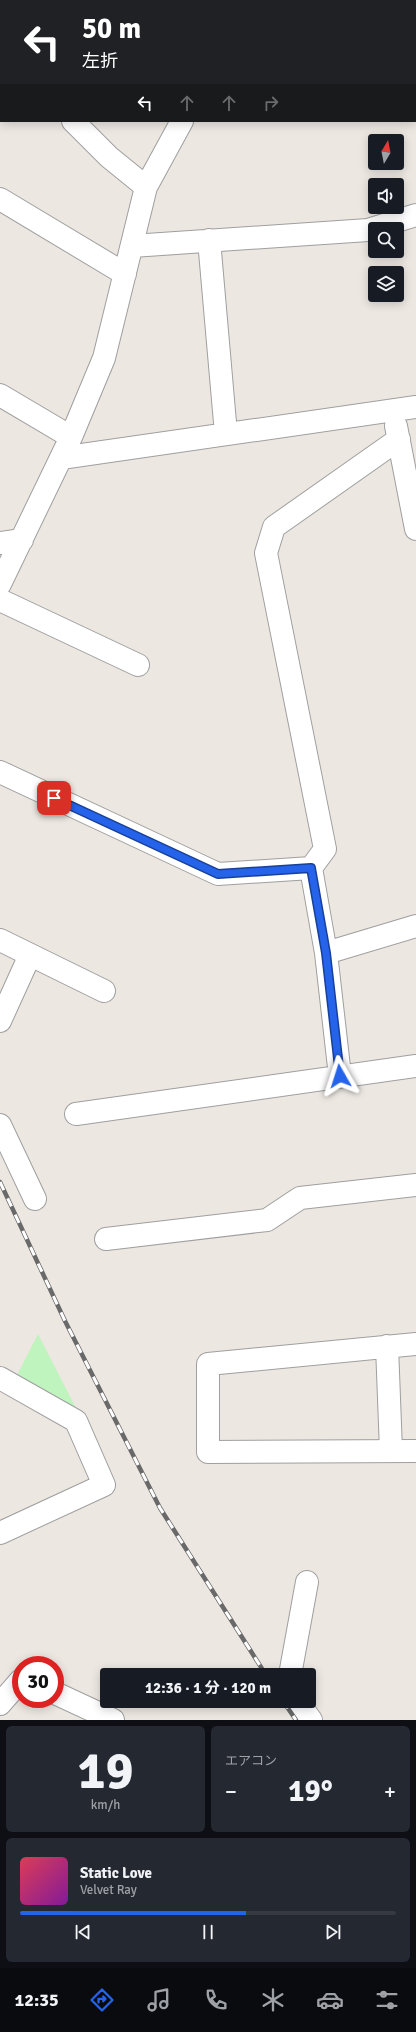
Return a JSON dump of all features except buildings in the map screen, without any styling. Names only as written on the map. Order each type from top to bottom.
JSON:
[{"type":"street","points":[[74,122],[109,157],[146,187]]},
{"type":"street","points":[[0,584],[71,437],[104,358],[146,187],[181,122]]},
{"type":"street","points":[[0,199],[125,274]]},
{"type":"street","points":[[132,246],[368,230],[416,215]]},
{"type":"street","points":[[209,240],[226,434]]},
{"type":"street","points":[[0,395],[71,437]]},
{"type":"street","points":[[61,458],[392,412],[416,407]]},
{"type":"street","points":[[392,412],[399,439],[416,529]]},
{"type":"street","points":[[340,1076],[326,953],[311,868],[325,849],[266,553],[274,527],[399,439]]},
{"type":"street","points":[[0,543],[22,540]]},
{"type":"street","points":[[0,600],[138,666]]},
{"type":"street","points":[[0,772],[218,874],[311,868]]},
{"type":"street","points":[[326,953],[416,926]]},
{"type":"street","points":[[0,940],[104,991]]},
{"type":"street","points":[[0,1021],[30,956]]},
{"type":"street","points":[[76,1114],[416,1066]]},
{"type":"street","points":[[0,1125],[35,1199]]},
{"type":"street","points":[[106,1239],[267,1220],[300,1198],[416,1185]]},
{"type":"street","points":[[416,1344],[208,1364],[208,1452],[416,1451]]},
{"type":"street","points":[[387,1346],[391,1451]]},
{"type":"street","points":[[0,1378],[76,1421],[104,1485],[0,1533]]},
{"type":"street","points":[[291,1668],[306,1582]]},
{"type":"street","points":[[0,1704],[12,1690]]},
{"type":"street","points":[[64,1697],[113,1720]]},
{"type":"street","points":[[302,1708],[311,1720]]},
{"type":"green space","points":[[38,1334],[78,1412],[15,1379]]},
{"type":"railway","points":[[0,1182],[65,1321],[160,1508],[262,1668]]},
{"type":"railway","points":[[288,1708],[296,1720]]},
{"type":"route","points":[[54,798],[218,874],[311,868],[326,953],[340,1076]]}]
